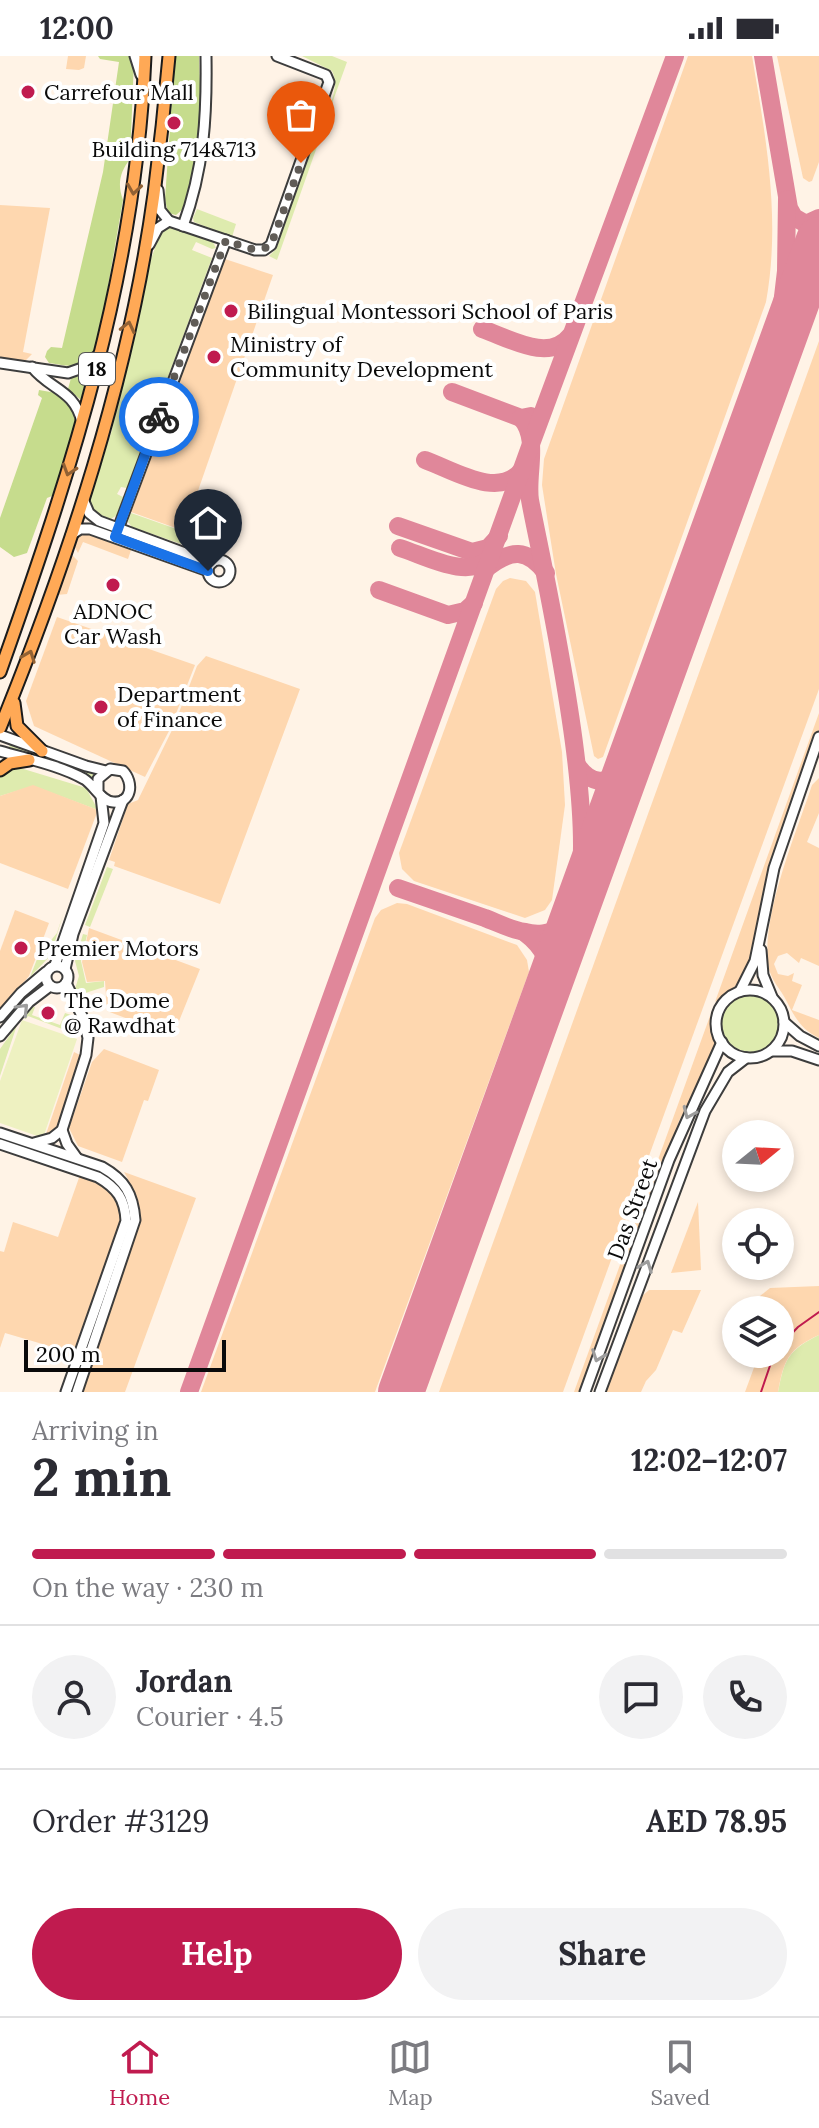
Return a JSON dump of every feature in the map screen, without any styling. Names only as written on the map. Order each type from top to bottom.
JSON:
[{"type":"main road","name":"18","points":[[0,672],[83,426],[116,289],[134,189],[145,56]]},
{"type":"main road","name":"18","points":[[0,728],[14,698],[71,535],[111,399],[143,258],[158,161],[169,56]]},
{"type":"main road","points":[[14,698],[15,723],[42,751]]},
{"type":"main road","points":[[0,770],[10,763],[29,760]]},
{"type":"street","points":[[135,56],[144,86]]},
{"type":"street","points":[[183,226],[204,147],[206,56]]},
{"type":"street","points":[[158,161],[159,206],[169,221],[255,250],[264,250],[271,245],[329,82],[326,75],[294,59],[277,56]]},
{"type":"street","points":[[143,258],[156,231],[169,221]]},
{"type":"street","points":[[116,532],[226,240]]},
{"type":"street","points":[[0,363],[73,372],[85,367],[101,352]]},
{"type":"street","points":[[32,367],[71,398],[83,426]]},
{"type":"street","points":[[83,499],[92,516],[116,532],[210,567]]},
{"type":"street","points":[[71,535],[80,529],[116,532]]},
{"type":"street","points":[[0,735],[106,771],[119,769],[130,780],[129,793],[123,800],[60,967],[46,972],[21,993],[0,1017]]},
{"type":"street","points":[[740,991],[755,961],[774,868],[819,737]]},
{"type":"street","points":[[0,751],[76,775],[113,802],[123,800]]},
{"type":"street","points":[[772,997],[757,990],[740,991],[726,1000],[717,1015],[716,1026],[722,1042],[735,1054],[746,1058],[761,1056],[771,1051],[781,1038],[784,1022],[782,1011],[763,975],[763,943],[779,869],[818,756]]},
{"type":"street","points":[[60,967],[104,823],[98,779],[106,771]]},
{"type":"street","points":[[31,1144],[52,1138],[62,1130],[86,1055],[88,1038],[84,1020],[66,983],[68,975],[60,967]]},
{"type":"street","points":[[46,972],[46,982],[76,1006]]},
{"type":"street","points":[[0,1036],[29,1002],[66,983]]},
{"type":"street","points":[[784,1022],[800,1036],[819,1046]]},
{"type":"street","name":"Das Street","points":[[585,1392],[669,1160],[722,1042]]},
{"type":"street","points":[[771,1051],[792,1051],[819,1060]]},
{"type":"street","name":"Das Street","points":[[600,1392],[705,1111],[728,1072],[746,1058]]},
{"type":"street","points":[[62,1130],[69,1148],[79,1160]]},
{"type":"street","points":[[0,1133],[117,1176],[131,1195],[135,1220],[77,1392]]},
{"type":"street","points":[[0,1144],[98,1177],[112,1185],[125,1206],[126,1221],[66,1392]]},
{"type":"green space","points":[[98,56],[131,56],[134,61],[130,159],[120,178],[123,200],[97,350],[76,366],[49,363],[45,357],[47,351],[51,347],[62,348],[103,172],[119,62]]},
{"type":"green space","points":[[175,56],[199,56],[201,113],[197,153],[183,209],[176,215],[168,213],[165,199]]},
{"type":"green space","points":[[302,56],[332,56],[347,62],[325,123],[335,84],[332,71]]},
{"type":"green space","points":[[313,143],[318,144],[277,260],[269,256],[276,249]]},
{"type":"green space","points":[[197,209],[236,224],[232,237],[194,222]]},
{"type":"green space","points":[[176,226],[213,242],[216,248],[196,242],[192,250],[212,258],[127,488],[121,487],[117,494],[123,497],[117,515],[111,519],[93,512],[89,502],[112,430],[148,267],[162,229]]},
{"type":"green space","points":[[87,374],[81,400],[68,389],[71,378]]},
{"type":"green space","points":[[39,390],[62,394],[73,404],[77,422],[52,496],[47,498],[27,553],[14,557],[0,547],[0,518],[42,398],[38,395]]},
{"type":"green space","points":[[131,513],[185,532],[181,544],[132,527],[128,522]]},
{"type":"green space","points":[[11,742],[95,774],[92,780],[9,747]]},
{"type":"green space","points":[[17,767],[86,788],[98,810],[33,786],[0,796],[0,773]]},
{"type":"green space","points":[[107,867],[113,869],[90,927],[85,925]]},
{"type":"green space","points":[[64,911],[51,955],[30,977],[43,944],[47,945],[57,933]]},
{"type":"green space","points":[[83,934],[87,935],[81,961],[86,983],[104,981],[104,987],[79,995],[75,989],[79,976],[75,961]]},
{"type":"green space","points":[[751,992],[762,994],[772,1001],[779,1011],[779,1033],[772,1043],[762,1050],[751,1052],[740,1050],[730,1043],[723,1033],[721,1022],[723,1011],[730,1001],[740,994]]},
{"type":"green space","points":[[35,1007],[32,1015],[60,1025],[65,1013],[74,1016],[78,1035],[28,1016],[26,1019],[20,1017]]},
{"type":"green space","points":[[22,1020],[77,1039],[43,1138],[0,1123],[0,1081]]},
{"type":"green space","points":[[17,1025],[0,1076],[0,1049]]},
{"type":"green space","points":[[819,1335],[819,1392],[778,1392],[784,1368],[794,1368],[794,1351]]},
{"type":"sand","points":[[68,56],[86,56],[84,68],[66,69]]},
{"type":"sand","points":[[688,56],[752,56],[770,179],[770,271],[766,302],[603,757],[598,759],[594,756],[556,574],[542,485],[544,459]]},
{"type":"sand","points":[[777,56],[819,56],[819,162],[809,182],[803,178]]},
{"type":"sand","points":[[0,205],[50,208],[23,352],[32,354],[25,361],[0,358]]},
{"type":"sand","points":[[225,259],[273,275],[184,531],[131,512]]},
{"type":"sand","points":[[819,341],[819,689],[563,1392],[439,1392]]},
{"type":"sand","points":[[83,532],[131,550],[128,559],[83,542],[78,553],[72,542]]},
{"type":"sand","points":[[70,553],[78,561],[67,594],[57,595]]},
{"type":"sand","points":[[510,578],[526,581],[535,592],[562,752],[565,805],[552,900],[545,910],[525,918],[414,881],[402,869],[399,853],[496,589]]},
{"type":"sand","points":[[57,617],[195,665],[170,729],[145,777],[34,726],[26,701]]},
{"type":"sand","points":[[206,656],[300,689],[220,904],[114,866],[115,862],[109,860],[128,804],[138,800],[173,728],[197,666]]},
{"type":"sand","points":[[819,713],[819,744],[800,786],[754,960],[743,980],[715,1002]]},
{"type":"sand","points":[[819,778],[819,813],[807,842],[819,848],[819,966],[801,958],[799,963],[787,953],[778,956],[774,964],[778,974],[788,976],[794,973],[792,981],[802,985],[792,1010],[819,1020],[819,1038],[800,1023],[773,980],[768,964],[768,944],[770,921],[782,874],[812,785]]},
{"type":"sand","points":[[33,785],[98,810],[68,889],[0,863],[0,796]]},
{"type":"sand","points":[[397,903],[517,945],[527,960],[529,972],[375,1392],[201,1392],[375,918],[381,910]]},
{"type":"sand","points":[[15,910],[49,923],[29,976],[0,1011],[0,951]]},
{"type":"sand","points":[[89,928],[200,969],[173,1036],[107,1011],[105,981],[87,982],[82,962]]},
{"type":"sand","points":[[710,1016],[715,1045],[710,1064],[679,1121],[580,1392],[574,1392]]},
{"type":"sand","points":[[104,1049],[159,1070],[148,1101],[144,1100],[122,1162],[78,1146],[69,1128],[92,1062]]},
{"type":"sand","points":[[74,1052],[80,1055],[58,1125],[45,1137]]},
{"type":"sand","points":[[124,1172],[196,1198],[125,1392],[80,1392],[137,1222],[135,1196]]},
{"type":"sand","points":[[80,1175],[96,1179],[109,1188],[116,1197],[121,1220],[73,1353],[5,1333],[0,1348],[0,1251],[4,1252],[13,1222],[58,1237]]},
{"type":"sand","points":[[698,1202],[701,1270],[671,1273]]},
{"type":"sand","points":[[819,1286],[819,1335],[794,1351],[794,1296],[760,1296],[770,1288]]},
{"type":"sand","points":[[649,1290],[701,1290],[682,1333],[673,1330],[656,1370],[641,1392],[606,1392],[640,1298]]},
{"type":"sand","points":[[754,1368],[784,1368],[778,1392],[745,1392]]},
{"type":"taxiway","points":[[189,1392],[531,444],[675,56]]},
{"type":"taxiway","points":[[763,56],[789,208],[794,217],[806,224],[819,218]]},
{"type":"taxiway","points":[[765,389],[780,322],[786,271],[787,199]]},
{"type":"taxiway","points":[[482,329],[540,348],[551,348],[570,336]]},
{"type":"taxiway","points":[[452,392],[521,418],[531,416]]},
{"type":"taxiway","points":[[398,888],[510,928],[534,933],[547,933],[560,928],[576,902],[582,855],[580,794],[572,725],[530,500],[530,436],[521,418]]},
{"type":"taxiway","points":[[425,460],[489,483],[512,479],[522,470]]},
{"type":"taxiway","points":[[398,526],[472,552],[488,548],[499,536]]},
{"type":"taxiway","points":[[400,548],[459,567],[482,564],[491,557]]},
{"type":"taxiway","points":[[487,568],[504,557],[518,554],[532,559],[546,573]]},
{"type":"taxiway","points":[[379,590],[448,615],[465,611],[474,603]]},
{"type":"taxiway","points":[[577,765],[588,777],[600,781],[626,770]]},
{"type":"taxiway","points":[[524,932],[545,956],[547,988]]},
{"type":"runway","points":[[401,1392],[819,240]]},
{"type":"railway","points":[[794,1331],[819,1312]]},
{"type":"railway","points":[[761,1392],[769,1368]]},
{"type":"way so far","points":[[159,417],[226,240],[255,250],[264,250],[271,245],[301,163]]},
{"type":"place","name":"Carrefour Mall","points":[[28,92]]},
{"type":"place","name":"Building 714&713","points":[[174,123]]},
{"type":"place","name":"Bilingual Montessori School of Paris","points":[[231,311]]},
{"type":"place","name":"Ministry of Community Development","points":[[214,357]]},
{"type":"place","name":"ADNOC Car Wash","points":[[113,585]]},
{"type":"place","name":"Department of Finance","points":[[101,707]]},
{"type":"place","name":"Premier Motors","points":[[21,948]]},
{"type":"place","name":"The Dome @ Rawdhat","points":[[48,1013]]},
{"type":"route","points":[[159,417],[115,537],[208,571]]}]
